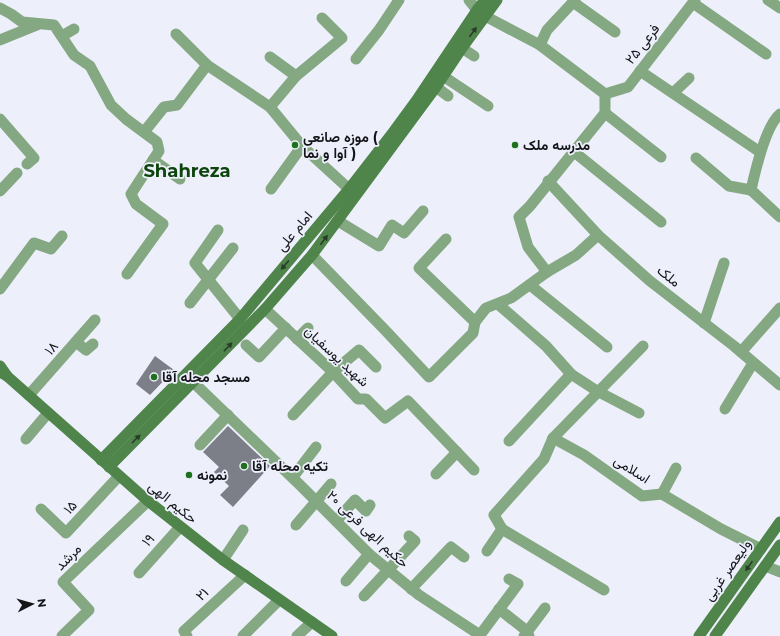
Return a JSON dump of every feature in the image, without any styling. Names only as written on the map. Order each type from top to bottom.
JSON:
[{"type":"main road","name":"امام علی","points":[[105,463],[240,319],[349,189],[416,102],[481,13],[486,0]]},
{"type":"main road","points":[[105,463],[193,382],[265,308],[312,255],[338,222],[436,88],[462,48],[481,13],[497,0]]},
{"type":"main road","name":"حکیم الهی","points":[[0,366],[4,374],[148,501],[223,560],[332,636]]},
{"type":"main road","name":"ولیعصر غربی","points":[[699,636],[780,522]]},
{"type":"main road","name":"ولیعصر غربی","points":[[715,636],[780,545]]},
{"type":"street","points":[[0,5],[6,0]]},
{"type":"street","points":[[356,59],[379,30],[399,0]]},
{"type":"street","points":[[469,0],[481,13],[540,45],[605,94],[605,113],[548,181],[530,206],[519,216],[528,247],[547,272]]},
{"type":"street","points":[[768,0],[780,8]]},
{"type":"street","points":[[540,45],[547,30],[574,1],[615,32]]},
{"type":"street","points":[[694,2],[766,54]]},
{"type":"street","name":"فرعی ۲۵","points":[[605,94],[628,86],[694,2]]},
{"type":"street","points":[[0,8],[12,14],[22,22],[54,25],[74,55],[90,66],[111,105],[126,119],[157,142],[159,151],[132,194],[136,204],[163,224],[127,274]]},
{"type":"street","points":[[270,108],[296,76],[342,38],[322,18]]},
{"type":"street","points":[[0,40],[38,24]]},
{"type":"street","points":[[62,36],[74,29]]},
{"type":"street","points":[[176,34],[207,65],[270,108],[302,146],[349,189]]},
{"type":"street","points":[[462,48],[474,56]]},
{"type":"street","points":[[270,57],[296,76]]},
{"type":"street","points":[[144,132],[164,107],[177,105],[207,65]]},
{"type":"street","points":[[640,71],[760,152]]},
{"type":"street","points":[[443,76],[488,106]]},
{"type":"street","points":[[673,93],[689,78]]},
{"type":"street","points":[[436,88],[448,96]]},
{"type":"street","points":[[605,113],[661,157]]},
{"type":"street","points":[[751,190],[760,152],[775,117],[780,114]]},
{"type":"street","points":[[0,119],[34,158],[27,164]]},
{"type":"street","points":[[271,188],[302,146]]},
{"type":"street","points":[[573,151],[661,222]]},
{"type":"street","points":[[696,158],[729,186],[751,190],[780,217]]},
{"type":"street","points":[[153,160],[180,179]]},
{"type":"street","points":[[0,191],[17,173]]},
{"type":"street","name":"ملک","points":[[548,181],[598,235],[650,281],[741,352],[780,385]]},
{"type":"street","points":[[338,222],[380,246],[392,225],[404,233],[423,211]]},
{"type":"street","points":[[218,230],[196,263],[240,319]]},
{"type":"street","points":[[312,255],[429,377],[472,333],[475,322],[486,308],[511,298],[547,272],[576,255],[598,235]]},
{"type":"street","points":[[0,289],[34,243],[51,249],[62,236]]},
{"type":"street","points":[[446,239],[419,268],[475,322]]},
{"type":"street","points":[[190,303],[233,248]]},
{"type":"street","points":[[704,323],[724,263]]},
{"type":"street","points":[[530,285],[607,348]]},
{"type":"street","points":[[498,304],[546,346],[571,374],[598,391],[639,412]]},
{"type":"street","name":"شهید یوسفیان","points":[[265,308],[333,372],[358,399],[366,399],[385,418],[408,401],[474,470]]},
{"type":"street","points":[[741,352],[780,308]]},
{"type":"street","name":"۱۸","points":[[29,395],[95,320]]},
{"type":"street","points":[[246,345],[259,356],[286,328]]},
{"type":"street","points":[[297,339],[308,328]]},
{"type":"street","points":[[76,342],[86,350],[93,344]]},
{"type":"street","points":[[604,590],[502,529],[494,515],[544,459],[553,438],[643,346]]},
{"type":"street","points":[[293,415],[333,372],[359,350],[376,367]]},
{"type":"street","points":[[725,409],[753,363]]},
{"type":"street","points":[[509,440],[571,374]]},
{"type":"street","name":"حکیم الهی فرعی ۲۰","points":[[193,382],[292,477],[369,554],[419,595],[480,635],[499,609]]},
{"type":"street","points":[[26,439],[48,413]]},
{"type":"street","points":[[200,445],[228,415]]},
{"type":"street","name":"اسلامی","points":[[553,438],[584,455],[642,496],[662,494],[721,529],[761,549]]},
{"type":"street","points":[[292,477],[316,448]]},
{"type":"street","points":[[436,474],[457,452]]},
{"type":"street","points":[[662,494],[676,468]]},
{"type":"street","name":"۱۵","points":[[41,509],[66,533],[119,476]]},
{"type":"street","points":[[296,525],[332,484]]},
{"type":"street","points":[[336,520],[355,500],[366,511],[370,505]]},
{"type":"street","name":"مرشد","points":[[62,636],[89,610],[63,582],[148,501]]},
{"type":"street","name":"۱۹","points":[[138,573],[180,527]]},
{"type":"street","points":[[487,551],[502,529]]},
{"type":"street","points":[[223,560],[243,530]]},
{"type":"street","points":[[364,596],[415,541],[409,536]]},
{"type":"street","points":[[411,589],[451,547],[464,557]]},
{"type":"street","points":[[761,549],[765,566],[780,572]]},
{"type":"street","points":[[346,581],[369,554]]},
{"type":"street","name":"۲۱","points":[[186,636],[184,631],[245,576]]},
{"type":"street","points":[[510,580],[518,584],[499,609],[527,634],[545,608]]},
{"type":"street","points":[[243,636],[279,600]]},
{"type":"street","points":[[297,636],[312,622]]},
{"type":"building","name":"مسجد محله آقا","points":[[155,356],[174,370],[150,395],[136,384]]},
{"type":"building","name":"تکیه محله آقا","points":[[228,426],[270,466],[233,507],[220,495],[229,486],[214,472],[219,467],[203,452]]},
{"type":"place","name":"موزه صانعی ( آوا و نما )","points":[[295,145]]},
{"type":"place","name":"مدرسه ملک","points":[[515,145]]},
{"type":"place","name":"مسجد محله آقا","points":[[154,377]]},
{"type":"place","name":"تکیه محله آقا","points":[[244,466]]},
{"type":"place","name":"نمونه","points":[[189,475]]},
{"type":"district","name":"Shahreza","points":[[187,171]]}]
